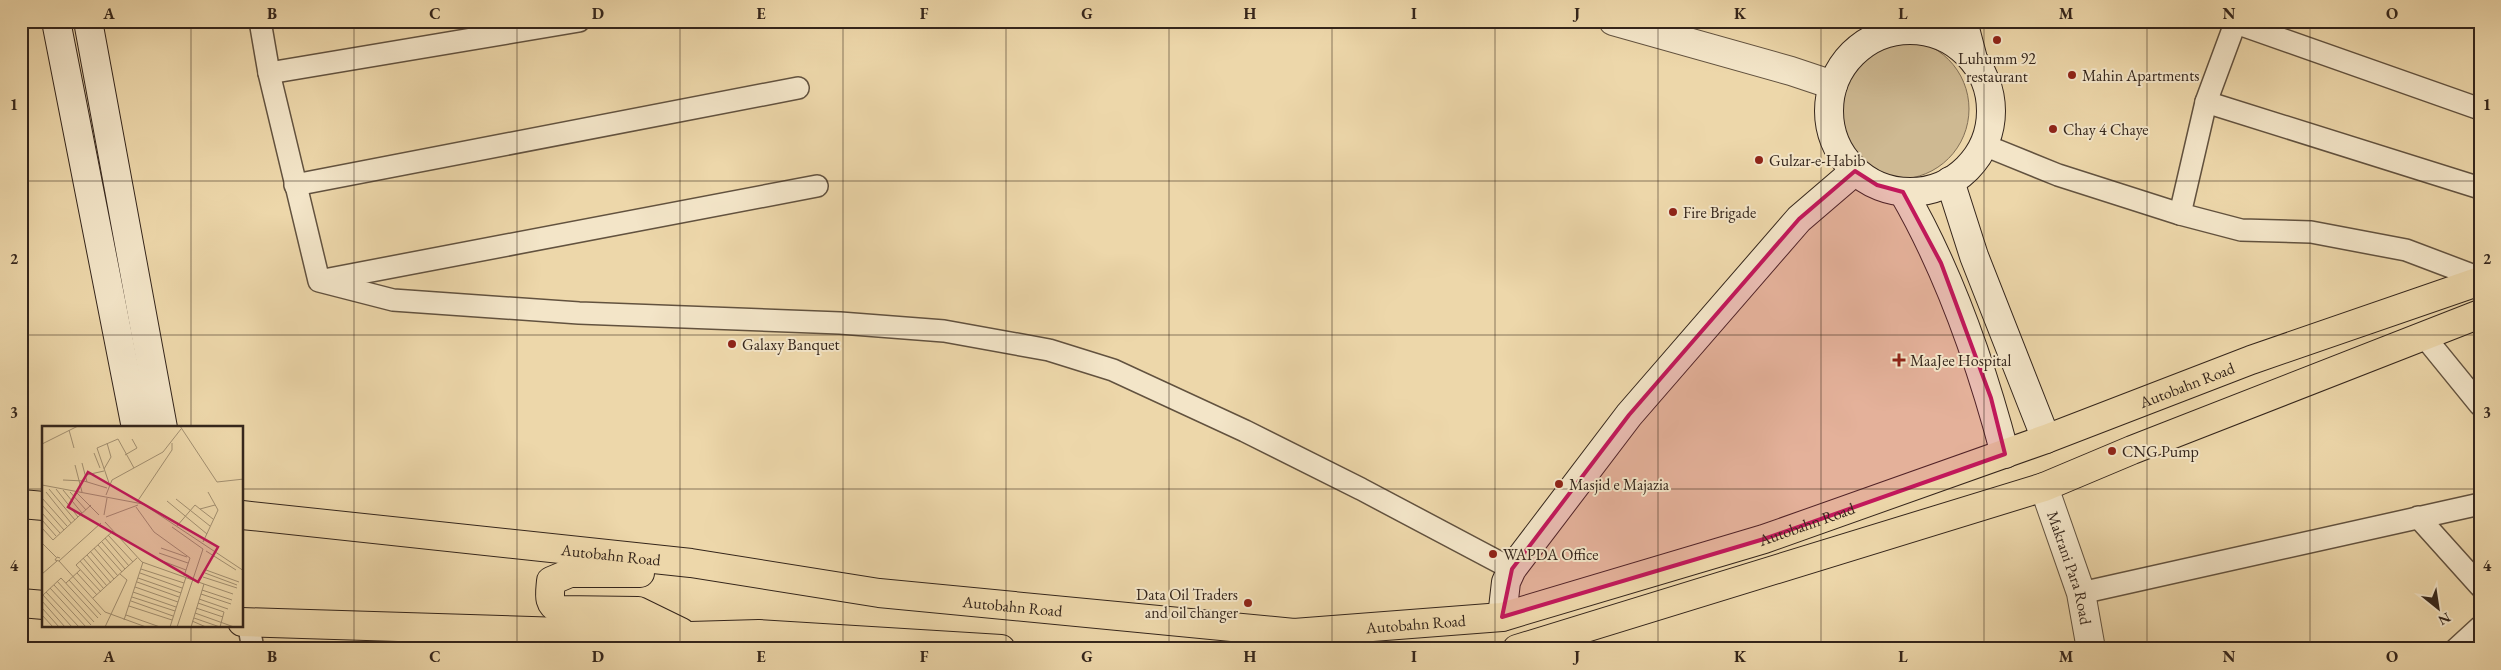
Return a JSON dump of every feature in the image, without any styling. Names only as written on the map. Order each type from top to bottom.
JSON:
[{"type":"highway","name":"Autobahn Road","points":[[244,515],[691,563],[879,593],[1294,634],[1502,616],[1764,539],[2005,454],[2251,360],[2480,279]]},
{"type":"highway","points":[[1533,647],[2044,487],[2423,334],[2480,314]]},
{"type":"highway","points":[[21,504],[42,506]]},
{"type":"highway","points":[[690,636],[638,611],[560,610],[554,608],[550,600],[551,581],[570,572],[640,573],[691,563]]},
{"type":"highway","points":[[21,602],[42,605]]},
{"type":"highway","points":[[245,622],[690,636],[758,641],[1001,649]]},
{"type":"main road","points":[[56,21],[136,426]]},
{"type":"main road","points":[[88,21],[163,426]]},
{"type":"main road","points":[[1963,21],[1973,59]]},
{"type":"main road","points":[[1631,24],[1833,85]]},
{"type":"main road","points":[[1883,29],[1928,32],[1953,42],[1973,59],[1985,78],[1991,100],[1991,123],[1984,145],[1964,172],[1950,182],[1927,190],[1903,192],[1877,185],[1855,171],[1841,153],[1832,132],[1829,108],[1833,85],[1843,66],[1858,49],[1883,29]]},
{"type":"main road","points":[[1502,616],[1506,582],[1512,569],[1635,408],[1799,219],[1855,171]]},
{"type":"main road","points":[[1950,182],[1974,256],[2046,439]]},
{"type":"main road","points":[[1903,192],[1941,263],[1991,398],[2005,454]]},
{"type":"main road","name":"Makrani Para Road","points":[[2044,487],[2081,593],[2091,649]]},
{"type":"street","points":[[260,21],[269,73],[319,281]]},
{"type":"street","points":[[269,73],[579,21]]},
{"type":"street","points":[[2180,214],[2206,102],[2236,22],[2480,109]]},
{"type":"street","points":[[295,185],[798,88]]},
{"type":"street","points":[[2206,102],[2480,188]]},
{"type":"street","points":[[1984,145],[2058,175],[2180,214],[2241,230],[2311,232],[2406,250],[2480,279]]},
{"type":"street","points":[[319,281],[817,186]]},
{"type":"street","points":[[319,281],[393,300],[579,313],[840,323],[944,330],[1049,350],[1113,370],[1244,431],[1361,488],[1512,569]]},
{"type":"street","points":[[2423,334],[2480,404]]},
{"type":"street","points":[[2081,593],[2418,517],[2478,509]]},
{"type":"street","points":[[2418,517],[2480,586]]},
{"type":"street","points":[[245,622],[252,649]]},
{"type":"street","points":[[2456,649],[2480,627]]},
{"type":"highlighted area","points":[[1855,171],[1877,185],[1903,192],[1941,263],[1991,398],[2005,454],[1764,539],[1502,617],[1512,569],[1629,415],[1799,219]]},
{"type":"shaded area","points":[[1899,39],[1913,40],[1926,44],[1938,50],[1949,59],[1958,70],[1964,82],[1968,95],[1968,123],[1964,136],[1958,148],[1949,159],[1938,168],[1926,174],[1913,178],[1899,179],[1885,178],[1872,174],[1860,168],[1849,159],[1840,148],[1834,136],[1830,123],[1829,109],[1830,95],[1834,82],[1840,70],[1849,59],[1860,50],[1872,44],[1885,40]]},
{"type":"place","name":"Luhumm 92 restaurant","points":[[1997,40]]},
{"type":"place","name":"Mahin Apartments","points":[[2072,75]]},
{"type":"place","name":"Chay 4 Chaye","points":[[2053,129]]},
{"type":"place","name":"Gulzar-e-Habib","points":[[1759,160]]},
{"type":"place","name":"Fire Brigade","points":[[1673,212]]},
{"type":"place","name":"Galaxy Banquet","points":[[732,344]]},
{"type":"place","name":"MaaJee Hospital","points":[[1899,360]]},
{"type":"place","name":"CNG Pump","points":[[2112,451]]},
{"type":"place","name":"Masjid e Majazia","points":[[1559,484]]},
{"type":"place","name":"WAPDA Office","points":[[1493,554]]},
{"type":"place","name":"Data Oil Traders and oil changer","points":[[1248,603]]}]
